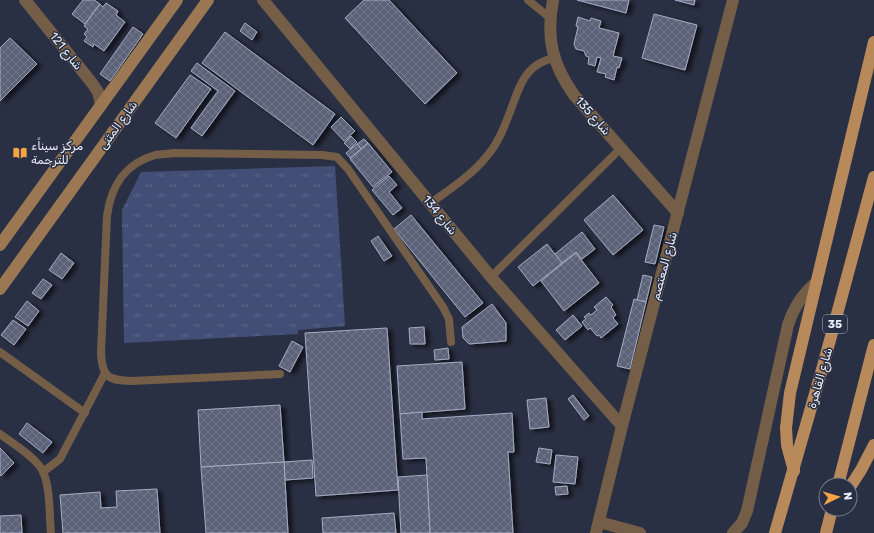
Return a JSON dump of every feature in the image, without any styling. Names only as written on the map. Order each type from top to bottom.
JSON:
[{"type":"main road","points":[[794,471],[787,445],[790,393],[874,42]]},
{"type":"main road","name":"شارع القاهرة","points":[[776,533],[849,274],[874,177]]},
{"type":"main road","points":[[840,477],[874,345]]},
{"type":"main road","points":[[856,477],[874,445]]},
{"type":"main road","points":[[826,533],[831,517]]},
{"type":"street","name":"شارع 121","points":[[25,0],[92,83],[98,92],[101,105]]},
{"type":"street","points":[[0,245],[178,0]]},
{"type":"street","name":"شارع المثنى","points":[[0,289],[208,0]]},
{"type":"street","name":"شارع 134","points":[[263,0],[491,277],[622,426]]},
{"type":"street","name":"شارع 135","points":[[553,0],[550,18],[550,37],[554,57],[561,75],[574,95],[678,212]]},
{"type":"street","name":"شارع المعتصم","points":[[598,527],[622,426],[733,0]]},
{"type":"street","points":[[732,533],[742,523],[747,511],[791,315],[802,297],[816,282]]},
{"type":"street","points":[[598,527],[640,533]]},
{"type":"lane","points":[[528,0],[550,18]]},
{"type":"lane","points":[[431,204],[477,167],[487,156],[496,144],[520,85],[526,75],[539,64],[554,57]]},
{"type":"lane","points":[[491,277],[621,148]]},
{"type":"lane","points":[[280,374],[132,381],[112,379],[105,373],[102,364],[102,352],[107,216],[109,202],[114,188],[129,169],[156,155],[174,153],[322,155],[337,157],[348,170],[444,307],[449,319],[451,342]]},
{"type":"lane","points":[[0,352],[85,413]]},
{"type":"lane","points":[[43,472],[60,459],[105,373]]},
{"type":"lane","points":[[0,434],[34,460],[43,472],[47,487],[51,533]]},
{"type":"green space","points":[[335,166],[345,326],[298,330],[298,334],[124,343],[122,210],[141,172]]},
{"type":"building","points":[[83,0],[94,0],[100,4],[85,24],[72,14]]},
{"type":"building","points":[[364,0],[389,0],[457,73],[425,104],[345,18]]},
{"type":"building","points":[[577,0],[629,0],[626,13]]},
{"type":"building","points":[[675,0],[695,0],[694,5]]},
{"type":"building","points":[[106,3],[118,11],[116,15],[125,22],[104,51],[94,44],[93,47],[84,41],[87,37],[84,34],[88,29],[84,26],[100,4],[103,7]]},
{"type":"building","points":[[654,14],[697,25],[685,70],[642,58]]},
{"type":"building","points":[[578,17],[590,21],[591,18],[601,21],[599,28],[619,33],[613,56],[622,58],[619,68],[617,67],[614,80],[605,77],[606,74],[597,72],[601,58],[597,57],[595,66],[588,64],[589,57],[586,56],[584,51],[576,49],[574,44],[578,27],[576,26]]},
{"type":"building","points":[[245,23],[257,32],[252,40],[240,31]]},
{"type":"building","points":[[133,27],[143,34],[110,81],[100,74]]},
{"type":"building","points":[[225,32],[335,114],[313,145],[202,63]]},
{"type":"building","points":[[10,38],[37,64],[0,101],[0,48]]},
{"type":"building","points":[[197,63],[235,91],[202,136],[191,128],[218,91],[191,71]]},
{"type":"building","points":[[190,75],[211,89],[176,138],[155,123]]},
{"type":"building","points":[[341,117],[355,131],[344,141],[331,127]]},
{"type":"building","points":[[351,136],[357,142],[350,149],[344,143]]},
{"type":"building","points":[[364,139],[368,143],[361,149],[357,144]]},
{"type":"building","points":[[368,143],[392,172],[373,187],[350,159]]},
{"type":"building","points":[[357,144],[361,149],[350,158],[346,153]]},
{"type":"building","points":[[389,176],[397,185],[389,192],[402,208],[393,215],[372,190]]},
{"type":"building","points":[[613,195],[643,230],[613,255],[584,220]]},
{"type":"building","points":[[411,215],[483,303],[465,317],[394,229]]},
{"type":"building","points":[[654,225],[664,227],[655,264],[645,262]]},
{"type":"building","points":[[582,232],[595,249],[582,259],[576,252],[562,263],[555,254]]},
{"type":"building","points":[[378,236],[392,256],[384,261],[371,241]]},
{"type":"building","points":[[547,244],[562,263],[533,286],[518,267]]},
{"type":"building","points":[[61,253],[74,263],[62,279],[49,270]]},
{"type":"building","points":[[576,253],[599,283],[564,311],[541,281]]},
{"type":"building","points":[[643,275],[652,277],[646,302],[637,300]]},
{"type":"building","points":[[43,279],[52,285],[41,299],[32,293]]},
{"type":"building","points":[[606,297],[613,305],[611,307],[616,315],[613,318],[618,324],[601,338],[599,335],[597,336],[590,328],[588,330],[582,322],[586,319],[584,317],[589,313],[591,315],[597,310],[594,307]]},
{"type":"building","points":[[634,299],[646,302],[630,369],[617,366]]},
{"type":"building","points":[[27,301],[39,311],[28,326],[15,317]]},
{"type":"building","points":[[492,304],[506,323],[506,341],[469,344],[463,338],[462,327]]},
{"type":"building","points":[[573,315],[582,326],[565,340],[556,330]]},
{"type":"building","points":[[13,320],[26,329],[14,345],[1,335]]},
{"type":"building","points":[[424,327],[425,344],[410,344],[409,328]]},
{"type":"building","points":[[387,328],[398,490],[316,496],[305,333]]},
{"type":"building","points":[[292,341],[303,347],[290,372],[279,366]]},
{"type":"building","points":[[448,348],[449,359],[435,360],[434,350]]},
{"type":"building","points":[[462,362],[465,409],[400,414],[397,366]]},
{"type":"building","points":[[573,395],[589,416],[584,420],[568,399]]},
{"type":"building","points":[[546,398],[549,427],[530,429],[527,400]]},
{"type":"building","points":[[280,405],[284,462],[201,467],[198,410]]},
{"type":"building","points":[[422,412],[422,419],[512,413],[514,452],[508,452],[513,533],[430,533],[426,458],[403,459],[400,414]]},
{"type":"building","points":[[27,423],[52,442],[43,453],[19,434]]},
{"type":"building","points":[[0,448],[14,463],[1,476],[0,475]]},
{"type":"building","points":[[539,448],[552,450],[550,464],[536,462]]},
{"type":"building","points":[[556,455],[578,457],[575,484],[553,482]]},
{"type":"building","points":[[312,460],[313,478],[285,480],[284,462]]},
{"type":"building","points":[[284,462],[288,533],[206,533],[201,467]]},
{"type":"building","points":[[427,475],[430,533],[401,533],[398,477]]},
{"type":"building","points":[[567,486],[568,494],[556,495],[555,487]]},
{"type":"building","points":[[157,489],[160,533],[63,533],[60,495],[100,492],[101,508],[117,507],[116,491]]},
{"type":"building","points":[[394,513],[396,533],[323,533],[322,518]]},
{"type":"building","points":[[21,515],[22,533],[0,533],[0,516]]},
{"type":"place","name":"مركز سيناًء للترجمة","points":[[20,153]]}]
